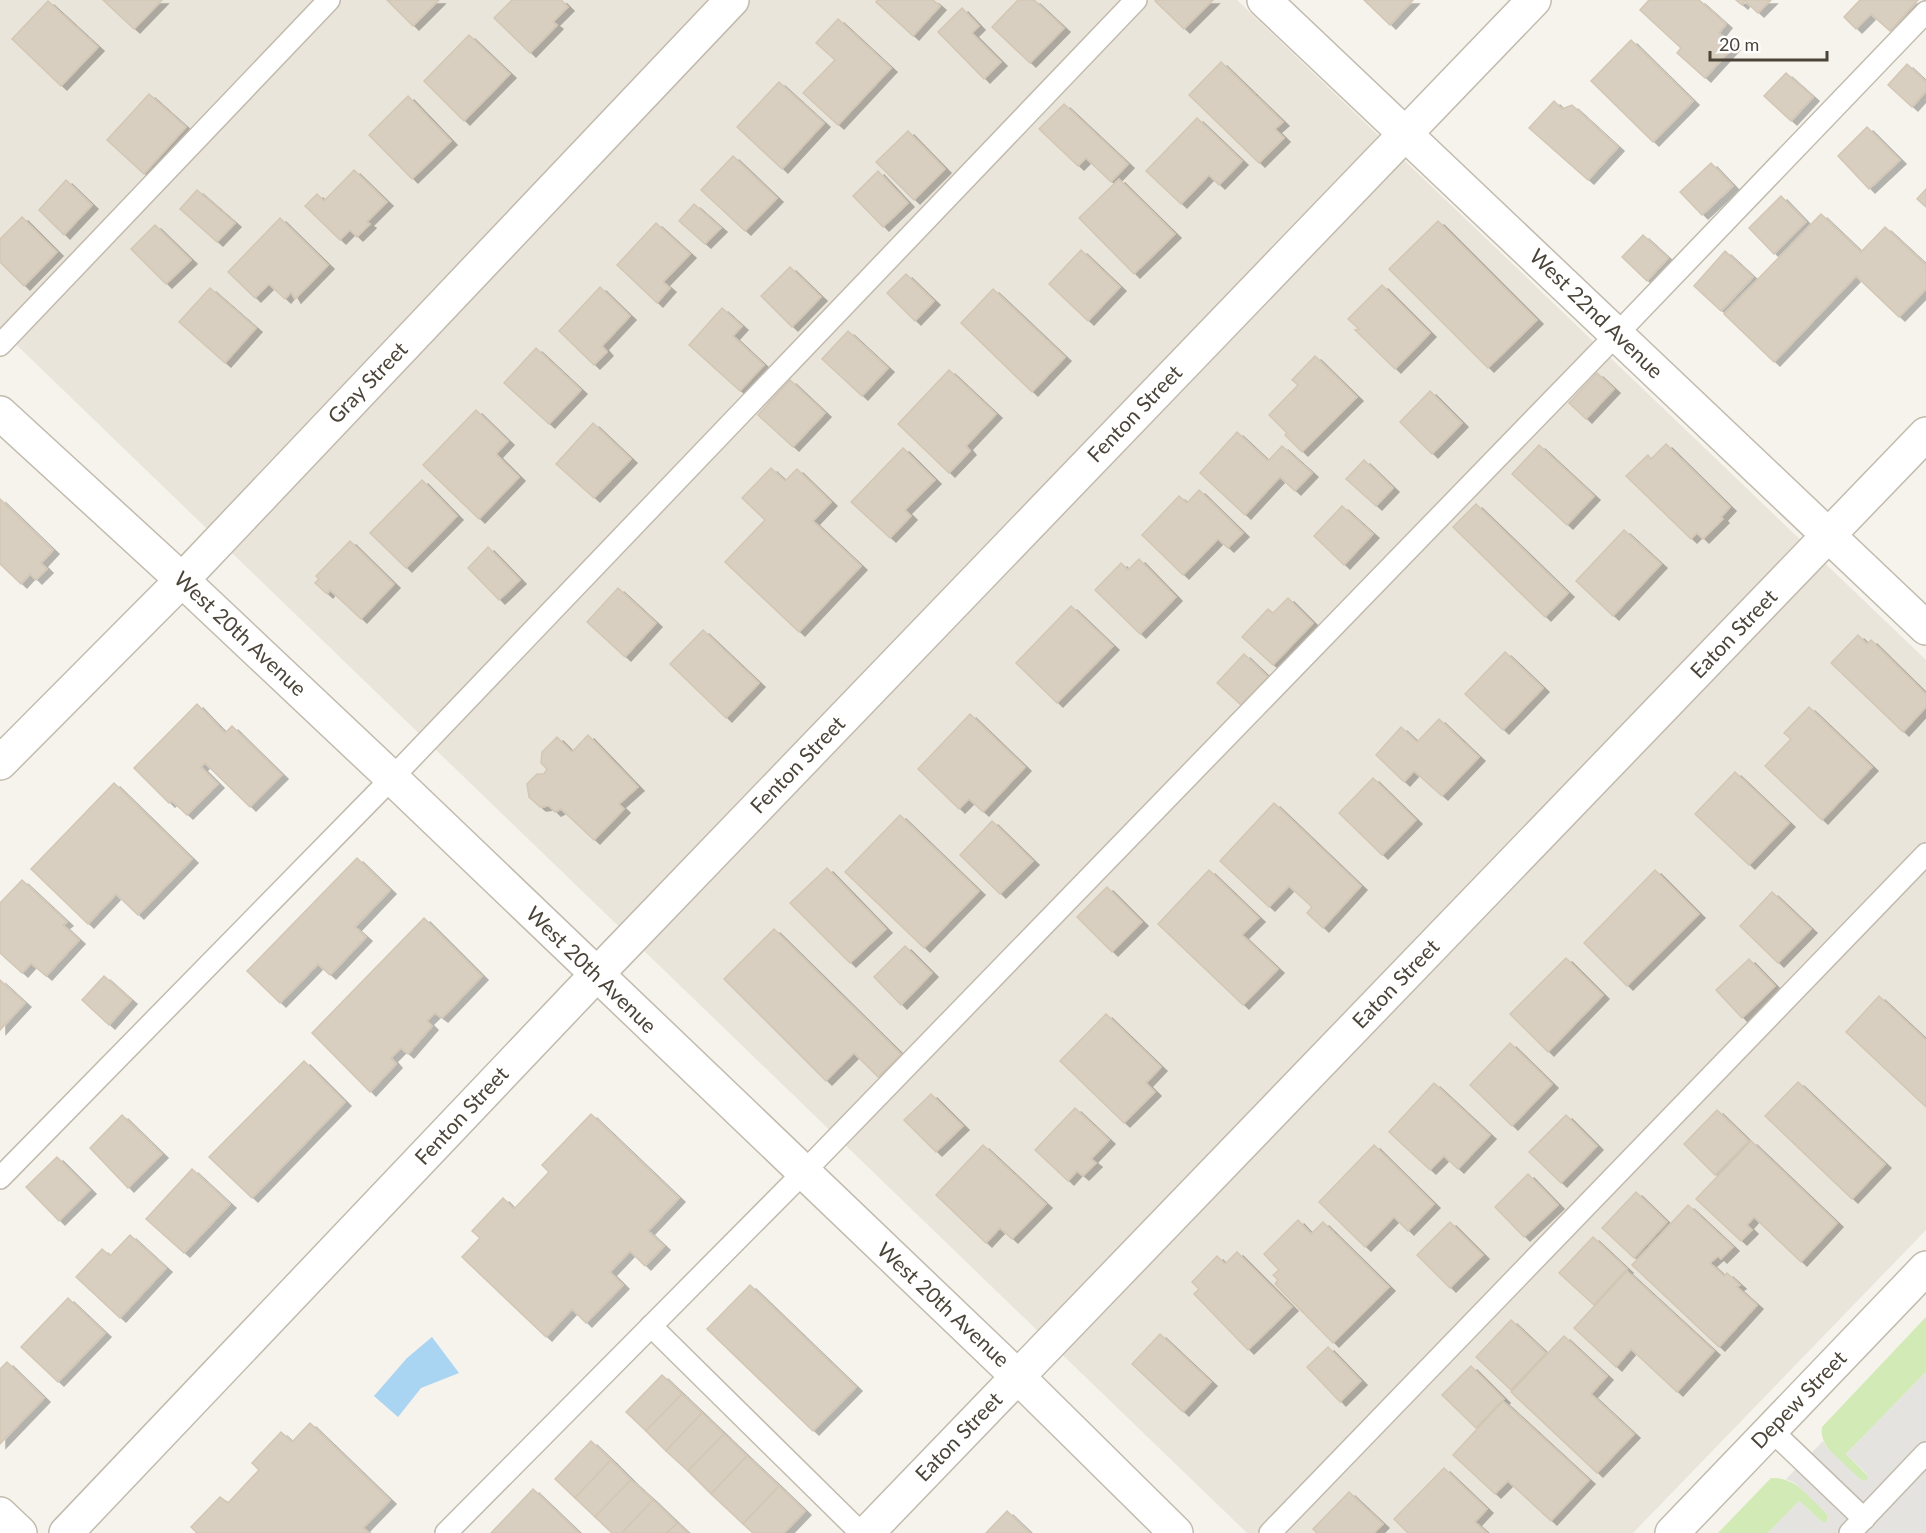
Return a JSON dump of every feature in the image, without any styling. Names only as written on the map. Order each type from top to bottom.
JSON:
[{"type":"street","name":"Gray Street","points":[[0,763],[182,580],[732,0]]},
{"type":"street","name":"West 22nd Avenue","points":[[1264,0],[1926,628]]},
{"type":"street","name":"Fenton Street","points":[[66,1533],[596,975],[1534,0]]},
{"type":"street","name":"West 20th Avenue","points":[[0,413],[182,580],[392,778],[1017,1376],[1176,1533]]},
{"type":"street","name":"Eaton Street","points":[[867,1533],[1926,434]]},
{"type":"street","name":"Depew Street","points":[[1672,1533],[1926,1268]]},
{"type":"street","points":[[0,1514],[20,1533]]},
{"type":"lane","points":[[0,345],[329,0]]},
{"type":"lane","points":[[0,1178],[392,778],[1136,0]]},
{"type":"lane","points":[[446,1533],[803,1173],[1926,12]]},
{"type":"lane","points":[[1270,1533],[1926,854]]},
{"type":"lane","points":[[651,1326],[861,1533]]},
{"type":"lane","points":[[1771,1430],[1857,1526],[1926,1453]]},
{"type":"shaded area","points":[[0,0],[1237,0],[1926,660],[1926,1230],[1633,1533],[1247,1533],[0,329]]},
{"type":"shaded area","points":[[1926,1372],[1926,1533],[1768,1533],[1799,1501],[1822,1522],[1827,1522],[1828,1515],[1795,1483],[1786,1479],[1823,1441],[1827,1448],[1862,1481],[1867,1480],[1867,1474],[1846,1454]]},
{"type":"green space","points":[[1926,1317],[1926,1372],[1846,1454],[1867,1475],[1867,1480],[1862,1481],[1829,1450],[1822,1435],[1822,1427]]},
{"type":"green space","points":[[1771,1478],[1789,1481],[1803,1490],[1828,1515],[1827,1522],[1822,1522],[1799,1501],[1768,1533],[1718,1533]]},
{"type":"water","points":[[432,1337],[459,1373],[421,1388],[398,1417],[374,1396],[407,1358]]},
{"type":"building","points":[[103,0],[162,0],[134,29]]},
{"type":"building","points":[[387,0],[439,0],[413,26]]},
{"type":"building","points":[[512,0],[561,0],[568,7],[553,22],[557,25],[530,53],[494,18]]},
{"type":"building","points":[[877,0],[933,0],[940,6],[913,36],[876,2]]},
{"type":"building","points":[[1018,0],[1034,0],[1064,28],[1030,63],[992,27]]},
{"type":"building","points":[[1156,0],[1213,0],[1184,29]]},
{"type":"building","points":[[1364,0],[1413,0],[1390,25]]},
{"type":"building","points":[[1649,0],[1699,0],[1726,24],[1719,33],[1734,46],[1705,78],[1677,53],[1681,48],[1640,10]]},
{"type":"building","points":[[1736,0],[1771,0],[1758,13],[1745,1],[1742,5]]},
{"type":"building","points":[[1860,0],[1918,0],[1890,31],[1871,14],[1856,29],[1844,17]]},
{"type":"building","points":[[48,1],[98,47],[61,86],[12,39]]},
{"type":"building","points":[[962,8],[979,26],[972,33],[1001,62],[984,79],[938,32]]},
{"type":"building","points":[[838,19],[891,68],[838,125],[803,93],[835,60],[816,43]]},
{"type":"building","points":[[469,35],[510,74],[464,121],[424,81]]},
{"type":"building","points":[[1631,40],[1693,101],[1653,142],[1591,81]]},
{"type":"building","points":[[1221,62],[1283,122],[1275,129],[1284,138],[1259,163],[1189,95]]},
{"type":"building","points":[[1907,64],[1926,82],[1926,91],[1912,107],[1888,85]]},
{"type":"building","points":[[1786,73],[1813,97],[1791,121],[1764,96]]},
{"type":"building","points":[[779,82],[824,123],[782,169],[737,127]]},
{"type":"building","points":[[149,94],[186,127],[144,174],[107,140]]},
{"type":"building","points":[[408,96],[451,141],[412,179],[369,135]]},
{"type":"building","points":[[1554,101],[1562,109],[1572,105],[1618,147],[1588,180],[1529,128]]},
{"type":"building","points":[[1064,104],[1128,164],[1111,182],[1086,158],[1078,166],[1039,129]]},
{"type":"building","points":[[1197,118],[1242,161],[1219,185],[1209,175],[1181,204],[1146,171]]},
{"type":"building","points":[[1867,127],[1900,160],[1869,189],[1838,156]]},
{"type":"building","points":[[908,131],[945,169],[914,200],[876,162]]},
{"type":"building","points":[[733,156],[777,198],[745,231],[701,190]]},
{"type":"building","points":[[1711,163],[1733,186],[1702,215],[1680,192]]},
{"type":"building","points":[[354,170],[387,202],[367,222],[370,224],[357,237],[350,230],[340,240],[305,206],[317,194],[324,201]]},
{"type":"building","points":[[878,171],[908,203],[883,227],[853,196]]},
{"type":"building","points":[[1119,179],[1175,234],[1134,274],[1079,218]]},
{"type":"building","points":[[66,180],[92,205],[64,235],[39,210]]},
{"type":"building","points":[[1926,189],[1926,207],[1917,199]]},
{"type":"building","points":[[197,190],[235,223],[217,242],[180,209]]},
{"type":"building","points":[[1781,196],[1806,222],[1774,254],[1749,228]]},
{"type":"building","points":[[694,204],[721,228],[705,244],[679,221]]},
{"type":"building","points":[[1821,214],[1861,252],[1885,227],[1926,265],[1926,289],[1899,317],[1856,276],[1774,362],[1724,314]]},
{"type":"building","points":[[22,217],[57,252],[24,286],[0,262],[0,239]]},
{"type":"building","points":[[280,218],[328,265],[295,299],[291,292],[285,299],[269,284],[255,298],[228,272]]},
{"type":"building","points":[[1438,221],[1537,320],[1488,368],[1389,269]]},
{"type":"building","points":[[656,223],[690,254],[663,282],[670,288],[657,303],[617,265]]},
{"type":"building","points":[[155,225],[191,260],[166,284],[131,249]]},
{"type":"building","points":[[1643,235],[1668,258],[1647,281],[1622,257]]},
{"type":"building","points":[[1081,250],[1120,287],[1088,321],[1049,284]]},
{"type":"building","points":[[1725,251],[1753,277],[1721,311],[1694,286]]},
{"type":"building","points":[[790,267],[821,297],[792,327],[761,296]]},
{"type":"building","points":[[906,274],[934,301],[915,321],[887,293]]},
{"type":"building","points":[[1382,285],[1430,333],[1395,369],[1355,330],[1359,329],[1348,319]]},
{"type":"building","points":[[600,287],[630,316],[602,346],[607,352],[594,365],[559,331]]},
{"type":"building","points":[[210,288],[256,328],[225,363],[179,322]]},
{"type":"building","points":[[993,289],[1065,357],[1032,392],[961,323]]},
{"type":"building","points":[[722,308],[742,326],[733,336],[764,365],[740,391],[689,345]]},
{"type":"building","points":[[848,331],[888,368],[862,396],[822,359]]},
{"type":"building","points":[[536,348],[581,390],[549,424],[504,383]]},
{"type":"building","points":[[1315,356],[1357,397],[1302,452],[1269,415],[1298,385],[1292,380]]},
{"type":"building","points":[[949,370],[996,414],[966,446],[970,451],[949,473],[898,424]]},
{"type":"building","points":[[1597,373],[1614,389],[1586,419],[1569,403]]},
{"type":"building","points":[[790,380],[825,413],[793,447],[758,415]]},
{"type":"building","points":[[1430,391],[1462,423],[1432,454],[1400,422]]},
{"type":"building","points":[[476,410],[508,441],[496,454],[519,477],[479,519],[423,465]]},
{"type":"building","points":[[593,423],[631,459],[594,498],[556,464]]},
{"type":"building","points":[[1237,432],[1268,461],[1282,446],[1312,473],[1295,491],[1280,477],[1245,515],[1200,473]]},
{"type":"building","points":[[1666,444],[1730,507],[1721,517],[1723,519],[1703,539],[1697,533],[1691,539],[1626,476],[1648,455],[1651,459]]},
{"type":"building","points":[[1539,445],[1594,496],[1567,525],[1512,474]]},
{"type":"building","points":[[903,448],[935,480],[905,510],[911,516],[890,538],[851,502]]},
{"type":"building","points":[[1364,460],[1393,488],[1376,506],[1346,479]]},
{"type":"building","points":[[771,468],[785,481],[797,469],[831,502],[813,521],[861,566],[799,632],[725,562],[765,520],[742,498]]},
{"type":"building","points":[[422,480],[457,516],[406,568],[370,533]]},
{"type":"building","points":[[1199,490],[1243,533],[1228,548],[1218,539],[1183,575],[1142,535],[1179,496],[1187,503]]},
{"type":"building","points":[[0,499],[53,550],[41,563],[47,569],[36,580],[30,574],[21,584],[0,564]]},
{"type":"building","points":[[1476,504],[1568,593],[1545,617],[1453,527]]},
{"type":"building","points":[[1342,506],[1373,534],[1344,565],[1314,536]]},
{"type":"building","points":[[1624,530],[1661,564],[1613,616],[1576,581]]},
{"type":"building","points":[[350,541],[394,584],[361,619],[330,590],[327,594],[315,583],[319,579],[316,576]]},
{"type":"building","points":[[488,547],[520,580],[499,600],[468,568]]},
{"type":"building","points":[[1139,559],[1176,597],[1140,634],[1095,590],[1121,563],[1128,570]]},
{"type":"building","points":[[618,588],[656,623],[625,657],[587,622]]},
{"type":"building","points":[[1288,598],[1313,623],[1273,665],[1242,637],[1268,609],[1273,613]]},
{"type":"building","points":[[1071,606],[1113,646],[1057,703],[1016,663]]},
{"type":"building","points":[[703,630],[759,683],[726,718],[670,664]]},
{"type":"building","points":[[1858,635],[1867,644],[1871,640],[1926,694],[1926,707],[1903,732],[1831,663]]},
{"type":"building","points":[[1505,652],[1543,688],[1503,730],[1465,694]]},
{"type":"building","points":[[1244,654],[1268,677],[1241,705],[1217,683]]},
{"type":"building","points":[[197,704],[225,733],[232,726],[282,775],[250,807],[205,763],[201,767],[218,784],[187,815],[172,801],[169,803],[134,768]]},
{"type":"building","points":[[1809,707],[1872,767],[1822,820],[1765,766],[1791,739],[1784,733]]},
{"type":"building","points":[[970,714],[1025,767],[983,812],[969,799],[959,809],[918,769]]},
{"type":"building","points":[[1439,719],[1479,757],[1442,796],[1414,771],[1404,782],[1376,755],[1401,727],[1417,742]]},
{"type":"building","points":[[588,735],[638,787],[619,804],[624,809],[594,840],[561,809],[555,812],[549,806],[540,807],[529,797],[527,784],[537,774],[544,774],[547,769],[541,763],[542,752],[557,737],[572,752]]},
{"type":"building","points":[[1735,772],[1789,823],[1749,865],[1695,814]]},
{"type":"building","points":[[1373,778],[1416,820],[1382,855],[1339,813]]},
{"type":"building","points":[[114,783],[192,859],[138,915],[116,894],[88,924],[31,869]]},
{"type":"building","points":[[1274,803],[1361,886],[1323,928],[1307,913],[1312,907],[1289,886],[1269,907],[1220,861]]},
{"type":"building","points":[[900,815],[979,891],[924,948],[845,872]]},
{"type":"building","points":[[992,821],[1033,861],[1000,894],[960,855]]},
{"type":"building","points":[[357,858],[390,890],[355,927],[366,937],[330,975],[318,964],[280,1003],[247,971]]},
{"type":"building","points":[[827,868],[886,929],[850,963],[790,903]]},
{"type":"building","points":[[1209,870],[1259,918],[1242,935],[1278,969],[1243,1005],[1158,924]]},
{"type":"building","points":[[1655,870],[1699,914],[1627,986],[1584,943]]},
{"type":"building","points":[[22,880],[67,922],[63,925],[79,940],[46,976],[31,963],[22,973],[0,953],[0,903]]},
{"type":"building","points":[[1107,887],[1142,922],[1112,952],[1077,917]]},
{"type":"building","points":[[1772,892],[1811,929],[1778,963],[1740,926]]},
{"type":"building","points":[[424,918],[482,976],[442,1018],[435,1013],[427,1021],[432,1026],[408,1054],[401,1048],[391,1058],[396,1064],[370,1092],[312,1033]]},
{"type":"building","points":[[774,929],[901,1054],[878,1077],[854,1053],[826,1081],[724,979]]},
{"type":"building","points":[[905,946],[932,973],[901,1005],[874,977]]},
{"type":"building","points":[[1566,958],[1603,995],[1548,1052],[1510,1014]]},
{"type":"building","points":[[1749,959],[1775,986],[1742,1018],[1716,990]]},
{"type":"building","points":[[104,976],[131,1000],[109,1025],[82,1000]]},
{"type":"building","points":[[0,980],[25,1003],[0,1030]]},
{"type":"building","points":[[1879,996],[1926,1040],[1926,1107],[1846,1032]]},
{"type":"building","points":[[1106,1014],[1161,1067],[1146,1083],[1155,1092],[1124,1123],[1060,1061]]},
{"type":"building","points":[[1510,1043],[1552,1084],[1512,1126],[1470,1085]]},
{"type":"building","points":[[304,1061],[345,1102],[252,1198],[209,1157]]},
{"type":"building","points":[[1798,1082],[1885,1164],[1852,1199],[1765,1116]]},
{"type":"building","points":[[1434,1083],[1490,1135],[1458,1169],[1444,1156],[1430,1170],[1389,1132]]},
{"type":"building","points":[[931,1094],[963,1126],[936,1152],[904,1120]]},
{"type":"building","points":[[1075,1108],[1109,1140],[1091,1159],[1096,1163],[1083,1176],[1077,1171],[1068,1181],[1035,1150]]},
{"type":"building","points":[[1717,1110],[1749,1141],[1715,1175],[1684,1144]]},
{"type":"building","points":[[591,1114],[679,1198],[648,1231],[664,1246],[645,1266],[630,1251],[610,1272],[623,1285],[586,1323],[572,1309],[546,1337],[462,1257],[480,1238],[472,1231],[503,1198],[514,1209],[549,1172],[542,1165]]},
{"type":"building","points":[[122,1115],[162,1154],[128,1188],[90,1148]]},
{"type":"building","points":[[1566,1115],[1597,1146],[1561,1183],[1529,1152]]},
{"type":"building","points":[[1751,1141],[1837,1223],[1801,1262],[1754,1217],[1747,1225],[1752,1230],[1741,1241],[1696,1199]]},
{"type":"building","points":[[983,1145],[1046,1204],[1012,1239],[1000,1228],[986,1243],[936,1195]]},
{"type":"building","points":[[1374,1145],[1434,1204],[1408,1231],[1394,1217],[1365,1247],[1319,1202]]},
{"type":"building","points":[[57,1157],[90,1190],[59,1221],[26,1187]]},
{"type":"building","points":[[192,1169],[230,1204],[184,1253],[146,1219]]},
{"type":"building","points":[[1528,1174],[1558,1205],[1524,1237],[1495,1207]]},
{"type":"building","points":[[1636,1192],[1667,1222],[1634,1258],[1602,1228]]},
{"type":"building","points":[[1688,1205],[1733,1247],[1721,1259],[1718,1256],[1710,1263],[1724,1276],[1727,1273],[1740,1285],[1737,1287],[1757,1305],[1719,1347],[1632,1265]]},
{"type":"building","points":[[1298,1220],[1311,1234],[1323,1222],[1389,1287],[1333,1343],[1275,1284],[1278,1280],[1273,1275],[1279,1270],[1264,1254]]},
{"type":"building","points":[[1450,1222],[1483,1255],[1450,1288],[1417,1255]]},
{"type":"building","points":[[130,1235],[166,1268],[120,1318],[76,1277],[102,1249],[110,1256]]},
{"type":"building","points":[[1593,1237],[1627,1269],[1594,1305],[1559,1273]]},
{"type":"building","points":[[1237,1252],[1292,1307],[1248,1350],[1194,1294],[1199,1289],[1192,1282],[1217,1256],[1225,1264]]},
{"type":"building","points":[[1627,1271],[1714,1351],[1677,1392],[1631,1349],[1616,1367],[1574,1328]]},
{"type":"building","points":[[750,1285],[856,1387],[813,1431],[707,1329]]},
{"type":"building","points":[[68,1298],[105,1333],[58,1382],[21,1347]]},
{"type":"building","points":[[1511,1320],[1546,1353],[1511,1390],[1476,1357]]},
{"type":"building","points":[[1160,1334],[1211,1382],[1183,1412],[1132,1364]]},
{"type":"building","points":[[1564,1336],[1607,1376],[1591,1394],[1634,1434],[1597,1473],[1511,1392]]},
{"type":"building","points":[[1328,1347],[1361,1381],[1340,1402],[1307,1367]]},
{"type":"building","points":[[7,1362],[44,1398],[0,1444],[0,1369]]},
{"type":"building","points":[[1471,1366],[1504,1399],[1476,1428],[1442,1395]]},
{"type":"building","points":[[662,1375],[682,1394],[646,1431],[626,1412]]},
{"type":"building","points":[[682,1394],[702,1413],[666,1451],[646,1431]]},
{"type":"building","points":[[1503,1401],[1589,1480],[1551,1521],[1508,1481],[1495,1494],[1453,1455]]},
{"type":"building","points":[[702,1413],[724,1434],[688,1471],[666,1451]]},
{"type":"building","points":[[310,1423],[390,1500],[363,1528],[369,1533],[197,1533],[191,1527],[220,1497],[228,1503],[259,1470],[252,1463],[281,1432],[292,1442]]},
{"type":"building","points":[[724,1434],[747,1456],[711,1494],[688,1471]]},
{"type":"building","points":[[591,1441],[611,1460],[575,1498],[555,1479]]},
{"type":"building","points":[[747,1456],[779,1486],[743,1524],[711,1494]]},
{"type":"building","points":[[611,1460],[631,1480],[595,1517],[575,1498]]},
{"type":"building","points":[[1444,1468],[1487,1509],[1475,1522],[1487,1533],[1408,1533],[1394,1519]]},
{"type":"building","points":[[631,1480],[653,1500],[622,1533],[612,1533],[595,1517]]},
{"type":"building","points":[[779,1486],[805,1511],[784,1533],[753,1533],[743,1524]]},
{"type":"building","points":[[533,1489],[579,1533],[491,1533]]},
{"type":"building","points":[[1349,1492],[1383,1524],[1374,1533],[1317,1533],[1313,1529]]},
{"type":"building","points":[[653,1500],[677,1523],[667,1533],[622,1533]]},
{"type":"building","points":[[1007,1511],[1030,1533],[986,1533]]},
{"type":"building","points":[[677,1523],[688,1533],[667,1533]]}]
